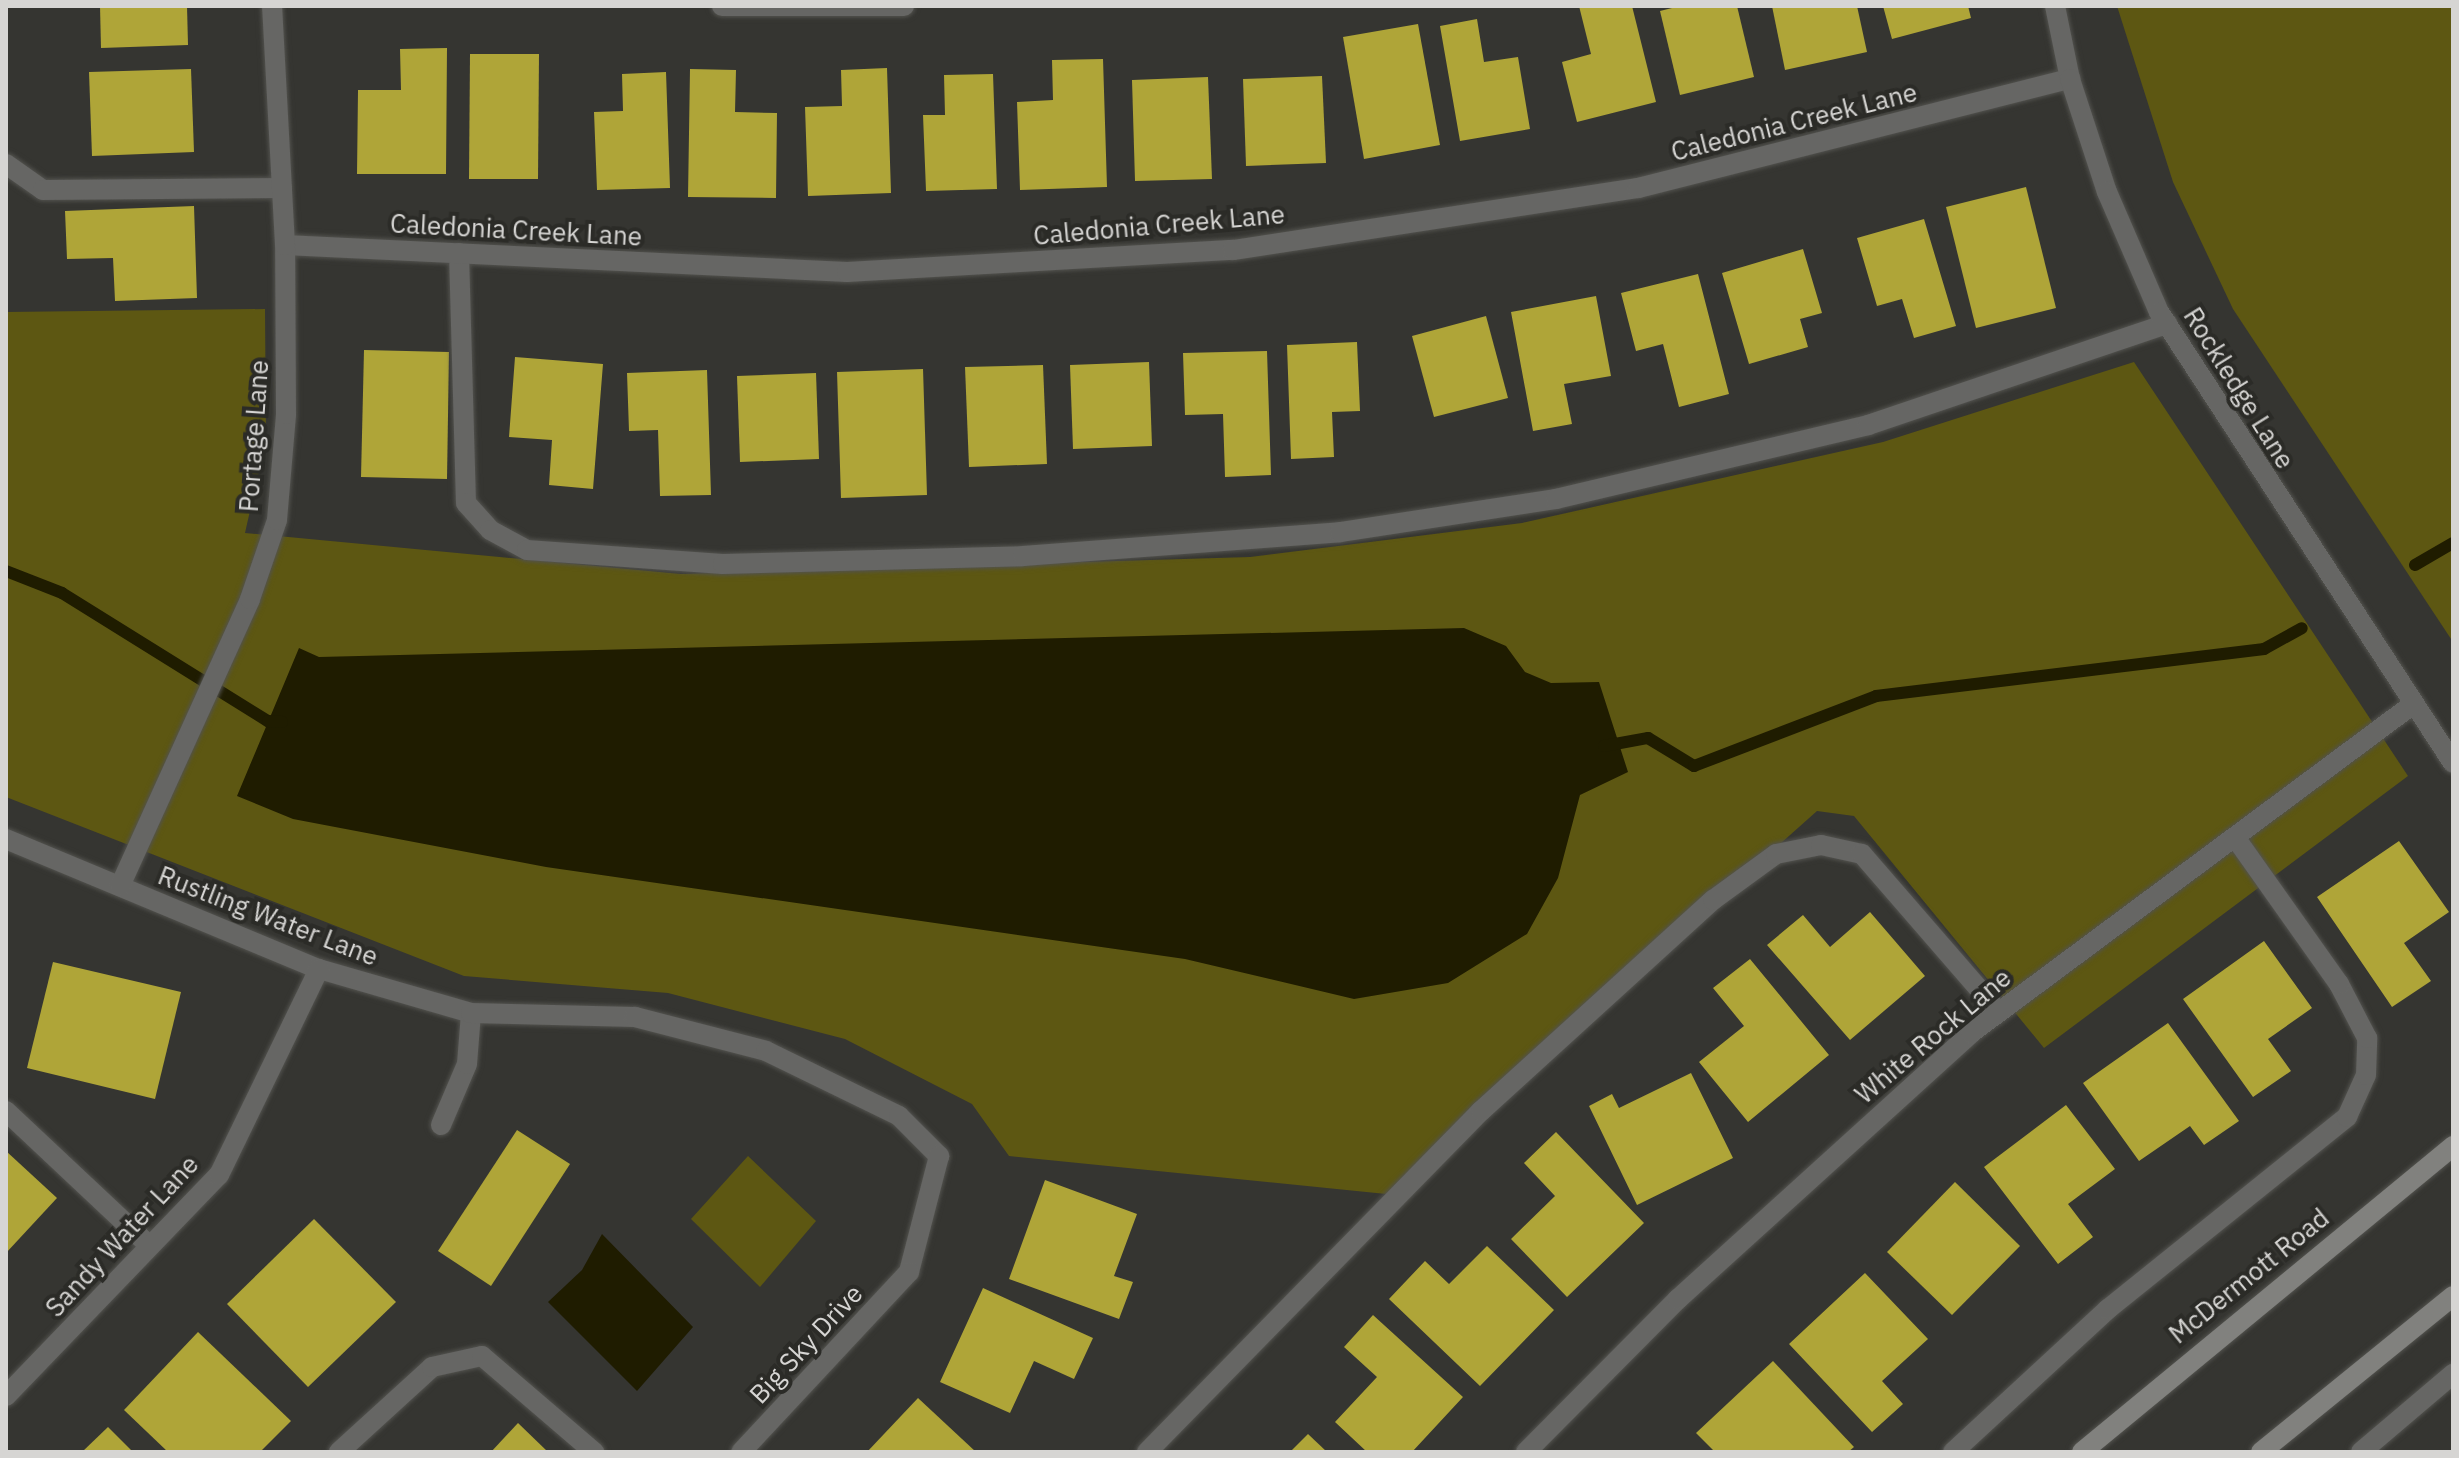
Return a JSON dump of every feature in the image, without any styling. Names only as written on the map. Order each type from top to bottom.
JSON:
[{"type":"main road","name":"McDermott Road","points":[[2082,1452],[2453,1146]]},
{"type":"main road","points":[[2261,1452],[2453,1296]]},
{"type":"street","name":"Portage Lane","points":[[120,886],[250,599],[277,520],[286,414],[285,245],[272,6]]},
{"type":"street","points":[[722,6],[904,6]]},
{"type":"street","name":"Rockledge Lane","points":[[2055,6],[2070,79],[2107,192],[2167,324],[2380,657],[2453,763]]},
{"type":"street","name":"Caledonia Creek Lane","points":[[285,245],[847,272],[1233,250],[1638,188],[2070,79]]},
{"type":"street","points":[[6,164],[43,190],[282,188]]},
{"type":"street","points":[[459,253],[466,503],[490,530],[527,550],[723,564],[1023,556],[1308,534],[1556,499],[1868,425],[2167,324]]},
{"type":"street","name":"White Rock Lane","points":[[1526,1452],[1678,1299],[1998,1011],[2412,705]]},
{"type":"street","points":[[1953,1452],[2108,1309],[2347,1117],[2366,1075],[2367,1038],[2339,984],[2235,837]]},
{"type":"street","name":"Rustling Water Lane","points":[[6,839],[319,969],[471,1013],[635,1017],[766,1051],[899,1116],[939,1156],[909,1272]]},
{"type":"street","points":[[1147,1452],[1481,1111],[1713,900],[1776,854],[1821,845],[1862,854],[1998,1011]]},
{"type":"street","name":"Sandy Water Lane","points":[[6,1396],[219,1175],[319,969]]},
{"type":"street","points":[[441,1125],[467,1064],[471,1013]]},
{"type":"street","points":[[6,1111],[150,1246]]},
{"type":"street","name":"Big Sky Drive","points":[[741,1452],[909,1272]]},
{"type":"street","points":[[339,1452],[432,1367],[482,1356],[594,1452]]},
{"type":"street","points":[[2361,1452],[2453,1374]]},
{"type":"shaded area","points":[[2117,6],[2453,6],[2453,642],[2233,309],[2173,182]]},
{"type":"shaded area","points":[[265,309],[266,440],[245,533],[681,574],[1250,557],[1522,523],[1883,442],[2134,362],[2408,776],[2044,1048],[1854,816],[1817,811],[1386,1194],[1009,1156],[972,1104],[845,1039],[668,993],[464,976],[6,797],[6,312]]},
{"type":"shaded area","points":[[1464,628],[1506,646],[1525,672],[1551,683],[1599,682],[1628,772],[1580,795],[1558,878],[1527,934],[1448,983],[1354,999],[1185,959],[546,867],[293,819],[237,796],[299,648],[319,657]]},
{"type":"shaded area","points":[[748,1156],[816,1221],[760,1287],[691,1219]]},
{"type":"shaded area","points":[[602,1234],[693,1327],[637,1391],[548,1302],[582,1270]]},
{"type":"building","points":[[100,6],[187,6],[188,45],[101,48]]},
{"type":"building","points":[[1579,6],[1632,6],[1656,102],[1577,122],[1562,62],[1591,54]]},
{"type":"building","points":[[1680,6],[1737,6],[1754,77],[1680,95],[1660,11]]},
{"type":"building","points":[[1772,6],[1857,6],[1867,52],[1785,70]]},
{"type":"building","points":[[1883,6],[1968,6],[1971,18],[1892,39]]},
{"type":"building","points":[[1477,19],[1484,62],[1518,57],[1530,129],[1460,141],[1440,26]]},
{"type":"building","points":[[1418,24],[1440,145],[1364,159],[1343,37]]},
{"type":"building","points":[[447,48],[446,174],[357,174],[358,90],[401,90],[400,49]]},
{"type":"building","points":[[470,54],[539,54],[538,179],[469,179]]},
{"type":"building","points":[[1103,59],[1107,187],[1020,190],[1017,102],[1053,100],[1052,60]]},
{"type":"building","points":[[887,68],[891,193],[808,196],[805,107],[842,106],[841,70]]},
{"type":"building","points":[[191,69],[194,152],[92,156],[89,72]]},
{"type":"building","points":[[690,69],[736,70],[735,112],[777,113],[776,198],[688,197]]},
{"type":"building","points":[[666,72],[670,188],[597,190],[594,112],[623,111],[622,74]]},
{"type":"building","points":[[993,74],[997,189],[926,191],[923,115],[945,115],[944,75]]},
{"type":"building","points":[[1322,76],[1326,163],[1246,166],[1243,79]]},
{"type":"building","points":[[1208,77],[1212,179],[1135,181],[1132,80]]},
{"type":"building","points":[[2026,187],[2056,308],[1976,328],[1946,207]]},
{"type":"building","points":[[194,206],[197,298],[115,301],[113,258],[67,259],[65,211]]},
{"type":"building","points":[[1924,219],[1956,326],[1914,338],[1902,299],[1877,306],[1857,238]]},
{"type":"building","points":[[1803,249],[1822,313],[1800,319],[1808,347],[1749,364],[1722,273]]},
{"type":"building","points":[[1698,274],[1729,394],[1679,407],[1663,344],[1636,351],[1621,293]]},
{"type":"building","points":[[1596,296],[1611,376],[1564,384],[1572,424],[1533,431],[1511,312]]},
{"type":"building","points":[[1486,316],[1508,398],[1434,417],[1412,336]]},
{"type":"building","points":[[1357,342],[1360,411],[1332,412],[1334,457],[1291,459],[1287,345]]},
{"type":"building","points":[[364,350],[449,352],[447,479],[361,477]]},
{"type":"building","points":[[1267,351],[1271,475],[1225,477],[1223,414],[1185,415],[1183,353]]},
{"type":"building","points":[[515,357],[603,364],[593,489],[549,485],[552,440],[509,437]]},
{"type":"building","points":[[1149,362],[1152,446],[1073,449],[1070,365]]},
{"type":"building","points":[[1043,365],[1047,464],[969,467],[965,367]]},
{"type":"building","points":[[923,369],[927,495],[841,498],[837,372]]},
{"type":"building","points":[[707,370],[711,495],[660,496],[658,430],[629,431],[627,373]]},
{"type":"building","points":[[816,373],[819,459],[740,462],[737,376]]},
{"type":"building","points":[[2399,841],[2449,912],[2404,943],[2431,981],[2392,1007],[2317,897]]},
{"type":"building","points":[[1870,912],[1925,976],[1850,1040],[1767,945],[1803,915],[1830,947]]},
{"type":"building","points":[[2264,941],[2312,1008],[2268,1039],[2291,1071],[2253,1097],[2183,999]]},
{"type":"building","points":[[1750,959],[1829,1055],[1748,1122],[1699,1062],[1744,1026],[1713,988]]},
{"type":"building","points":[[53,962],[181,992],[155,1099],[27,1068]]},
{"type":"building","points":[[2168,1023],[2239,1121],[2204,1145],[2190,1126],[2139,1161],[2083,1083]]},
{"type":"building","points":[[1691,1073],[1733,1158],[1637,1205],[1589,1106],[1612,1094],[1619,1108]]},
{"type":"building","points":[[2066,1105],[2115,1169],[2068,1204],[2093,1237],[2058,1264],[1984,1167]]},
{"type":"building","points":[[517,1130],[570,1164],[491,1286],[438,1251]]},
{"type":"building","points":[[1556,1132],[1644,1223],[1567,1297],[1511,1239],[1555,1196],[1524,1163]]},
{"type":"building","points":[[6,1151],[57,1198],[6,1253]]},
{"type":"building","points":[[1045,1180],[1137,1214],[1114,1276],[1133,1282],[1119,1319],[1009,1279]]},
{"type":"building","points":[[1955,1182],[2020,1246],[1952,1315],[1887,1252]]},
{"type":"building","points":[[314,1219],[396,1302],[308,1387],[227,1304]]},
{"type":"building","points":[[1487,1246],[1554,1310],[1480,1386],[1389,1299],[1425,1261],[1449,1284]]},
{"type":"building","points":[[1865,1273],[1928,1339],[1882,1381],[1903,1404],[1872,1432],[1789,1344]]},
{"type":"building","points":[[983,1288],[1093,1338],[1074,1379],[1034,1361],[1010,1413],[940,1382]]},
{"type":"building","points":[[1373,1315],[1463,1397],[1412,1452],[1367,1452],[1335,1422],[1377,1377],[1344,1347]]},
{"type":"building","points":[[198,1332],[291,1421],[260,1452],[168,1452],[124,1410]]},
{"type":"building","points":[[1773,1361],[1854,1447],[1848,1452],[1715,1452],[1696,1433]]},
{"type":"building","points":[[918,1398],[976,1452],[867,1452]]},
{"type":"building","points":[[518,1423],[548,1452],[491,1452]]},
{"type":"building","points":[[108,1427],[133,1452],[82,1452]]},
{"type":"building","points":[[1308,1434],[1327,1452],[1290,1452]]},
{"type":"waterway","points":[[2415,565],[2453,543]]},
{"type":"waterway","points":[[6,571],[62,593],[268,721],[282,722]]},
{"type":"waterway","points":[[1604,746],[1648,738],[1694,766],[1876,696],[2264,649],[2302,628]]}]
